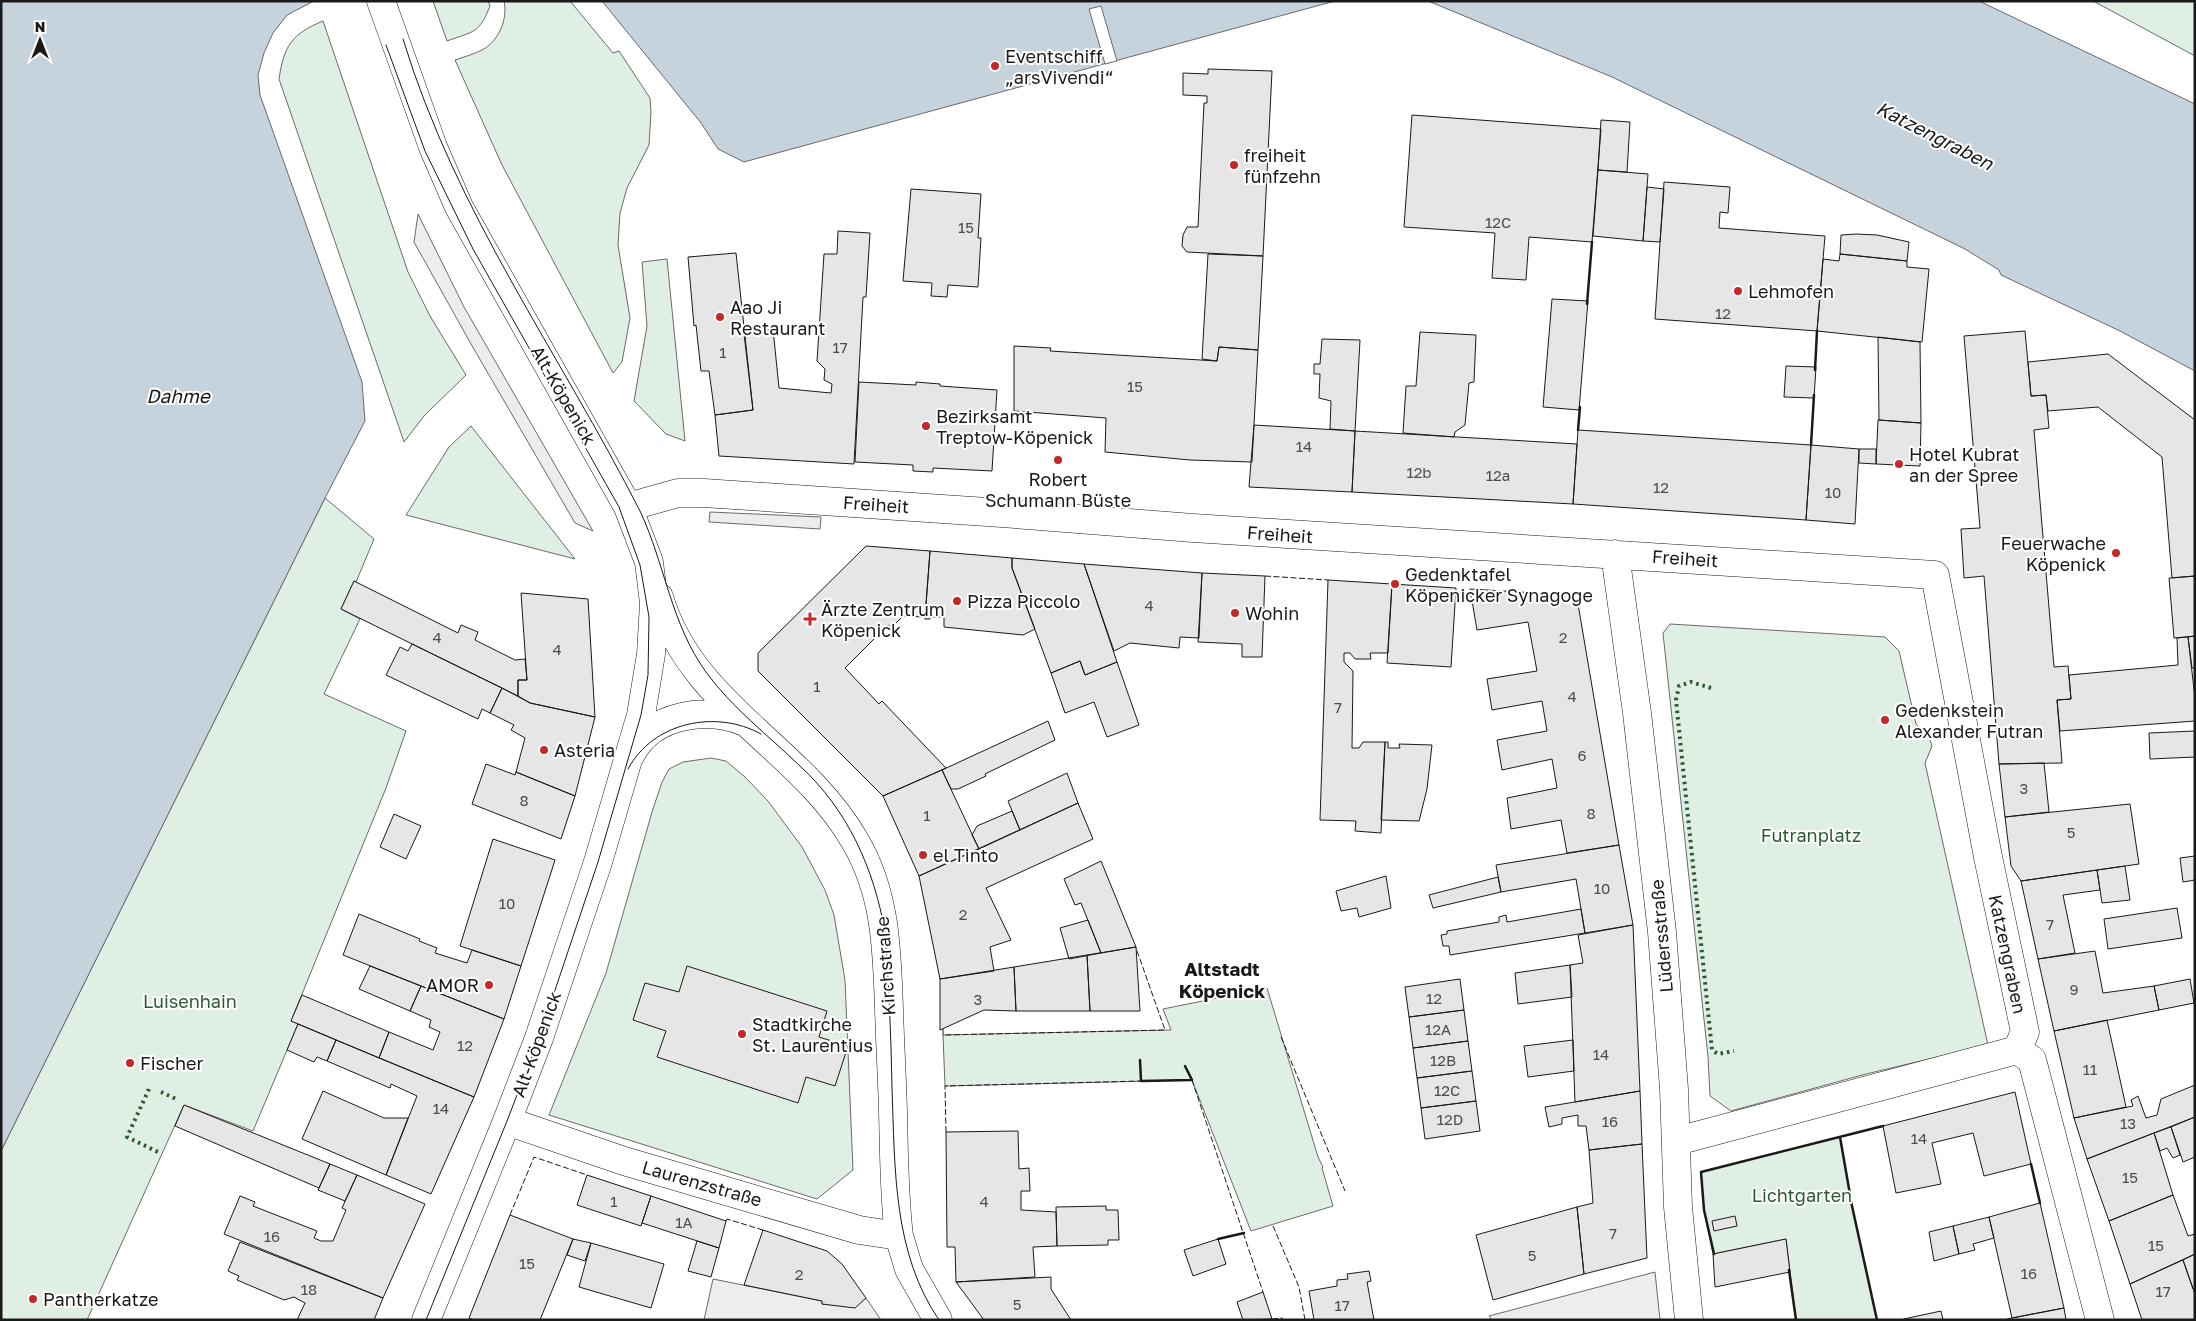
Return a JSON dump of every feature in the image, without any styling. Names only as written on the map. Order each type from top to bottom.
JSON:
[{"type":"street","name":"Alt-Köpenick","points":[[381,1],[433,148],[459,207],[628,507],[649,562],[654,603],[651,654],[641,715],[598,862],[564,966],[507,1121],[426,1320]]},
{"type":"street","name":"Freiheit","points":[[628,507],[678,493],[704,493],[1193,528],[1935,575]]},
{"type":"street","name":"Lüdersstraße","points":[[1615,554],[1637,713],[1662,932],[1677,1141],[1678,1207],[1689,1320]]},
{"type":"street","name":"Kirchstraße","points":[[649,562],[663,610],[682,650],[713,691],[801,772],[832,806],[856,841],[874,884],[885,932],[889,966],[889,1009],[899,1236],[909,1269],[938,1320]]},
{"type":"street","name":"Katzengraben","points":[[1935,575],[1988,856],[2026,1032],[2017,1050]]},
{"type":"street","name":"Alt-Köpenick","points":[[627,762],[635,746],[651,731],[676,718],[708,713],[746,722]]},
{"type":"street","points":[[1677,1141],[2017,1050],[2032,1060],[2100,1320]]},
{"type":"street","name":"Laurenzstraße","points":[[507,1121],[624,1161],[859,1230],[899,1236]]},
{"type":"green space","points":[[433,1],[488,1],[490,6],[479,27],[470,33],[447,41]]},
{"type":"green space","points":[[504,1],[570,1],[613,53],[619,51],[650,98],[649,145],[627,188],[620,213],[618,245],[630,318],[622,362],[613,373],[502,165],[455,60],[482,50],[493,41],[501,29],[505,15]]},
{"type":"green space","points":[[2093,1],[2195,1],[2195,56],[2108,9]]},
{"type":"green space","points":[[323,21],[408,272],[430,316],[466,375],[424,416],[404,442],[279,79],[284,57],[291,42],[304,31]]},
{"type":"green space","points":[[667,259],[685,441],[666,434],[634,401],[647,326],[642,262]]},
{"type":"green space","points":[[471,426],[575,559],[406,515],[449,447]]},
{"type":"green space","name":"Luisenhain","points":[[325,498],[374,539],[356,582],[354,581],[341,609],[360,619],[324,694],[406,731],[386,788],[291,1021],[298,1024],[253,1131],[184,1105],[87,1320],[1,1320],[1,1151]]},
{"type":"green space","name":"Futranplatz","points":[[1670,624],[1885,637],[1899,651],[1916,724],[1929,737],[1932,746],[1925,763],[1988,1045],[1866,1074],[1731,1111],[1710,1096],[1708,1057],[1663,633]]},
{"type":"green space","points":[[711,758],[726,761],[745,777],[768,801],[802,847],[825,890],[834,915],[845,980],[853,1170],[817,1199],[549,1115],[606,973],[662,782],[669,769],[683,762]]},
{"type":"green space","points":[[1267,988],[1318,1157],[1323,1167],[1333,1206],[1251,1231],[1192,1080],[945,1086],[943,1035],[1171,1030],[1163,1009]]},
{"type":"green space","name":"Lichtgarten","points":[[1840,1137],[1852,1206],[1877,1320],[1796,1320],[1786,1239],[1713,1254],[1704,1210],[1701,1172]]},
{"type":"shaded area","points":[[418,214],[464,307],[593,531],[575,523],[414,242]]},
{"type":"shaded area","points":[[710,512],[821,517],[820,529],[709,522]]},
{"type":"shaded area","points":[[1655,1272],[1660,1320],[1492,1320],[1489,1316]]},
{"type":"shaded area","points":[[713,1279],[822,1301],[822,1304],[855,1307],[866,1298],[881,1320],[704,1320]]},
{"type":"water","name":"Dahme","points":[[1,1],[314,1],[287,15],[273,33],[264,53],[258,75],[260,95],[362,382],[365,421],[1,1151]]},
{"type":"water","points":[[602,1],[1335,1],[744,162],[718,149],[701,123]]},
{"type":"water","points":[[1428,1],[1979,1],[2195,104],[2195,371],[2118,330],[2001,275],[1999,270],[1965,249],[1612,77]]},
{"type":"pier","points":[[1101,6],[1117,61],[1105,64],[1089,9]]},
{"type":"building","name":"freiheit fünfzehn","points":[[1208,69],[1272,71],[1263,256],[1187,252],[1182,246],[1183,235],[1187,227],[1198,227],[1204,103],[1207,103],[1207,96],[1183,95],[1183,73],[1208,74]]},
{"type":"building","points":[[1412,115],[1601,129],[1592,242],[1529,237],[1526,280],[1492,278],[1495,233],[1404,227]]},
{"type":"building","points":[[1601,120],[1630,122],[1627,172],[1598,170]]},
{"type":"building","points":[[1598,170],[1648,174],[1643,241],[1593,236]]},
{"type":"building","points":[[1664,182],[1730,187],[1728,213],[1720,212],[1719,228],[1825,236],[1817,331],[1655,319]]},
{"type":"building","points":[[1647,187],[1664,189],[1660,242],[1643,241]]},
{"type":"building","points":[[911,189],[981,194],[978,238],[981,238],[978,287],[948,285],[947,297],[931,296],[932,283],[903,281]]},
{"type":"building","points":[[838,231],[870,233],[866,297],[863,297],[854,464],[719,456],[715,415],[753,410],[744,334],[773,329],[779,388],[831,393],[832,384],[824,380],[825,369],[817,361],[824,254],[837,254]]},
{"type":"building","points":[[1841,235],[1877,235],[1909,242],[1907,261],[1840,254]]},
{"type":"building","points":[[736,253],[753,410],[715,415],[709,371],[701,371],[696,325],[694,326],[688,257]]},
{"type":"building","points":[[1208,254],[1263,256],[1258,350],[1219,347],[1217,361],[1202,359]]},
{"type":"building","points":[[1840,254],[1907,261],[1907,267],[1929,269],[1922,342],[1817,331],[1823,259],[1839,261]]},
{"type":"building","points":[[1552,299],[1588,301],[1579,410],[1543,407]]},
{"type":"building","points":[[2025,331],[2031,396],[2046,395],[2049,428],[2034,430],[2054,667],[2068,666],[2071,699],[2057,700],[2062,763],[1999,764],[1984,576],[1964,578],[1961,529],[1980,528],[1964,336]]},
{"type":"building","points":[[1420,332],[1476,335],[1474,382],[1469,383],[1465,425],[1455,432],[1454,437],[1403,433],[1406,386],[1416,386]]},
{"type":"building","points":[[1878,337],[1920,342],[1921,423],[1879,420]]},
{"type":"building","points":[[1322,339],[1360,340],[1355,431],[1330,429],[1331,401],[1319,398],[1320,374],[1314,374],[1314,364],[1320,364]]},
{"type":"building","points":[[1014,346],[1051,348],[1050,351],[1217,361],[1219,347],[1258,350],[1252,462],[1190,460],[1105,452],[1106,418],[1014,411]]},
{"type":"building","points":[[2108,354],[2195,420],[2195,576],[2172,578],[2162,457],[2098,407],[2048,411],[2046,395],[2031,396],[2028,362]]},
{"type":"building","points":[[1786,366],[1816,367],[1814,398],[1784,397]]},
{"type":"building","name":"Bezirksamt Treptow-Köpenick","points":[[859,382],[916,385],[916,382],[940,384],[940,386],[997,390],[992,471],[933,468],[933,472],[913,471],[913,465],[855,462]]},
{"type":"building","points":[[1878,420],[1921,423],[1920,466],[1876,464]]},
{"type":"building","points":[[1254,425],[1355,431],[1352,492],[1249,487]]},
{"type":"building","points":[[1578,430],[1811,445],[1806,520],[1573,504]]},
{"type":"building","points":[[1355,431],[1577,444],[1573,504],[1352,492]]},
{"type":"building","points":[[1811,445],[1859,449],[1855,524],[1806,520]]},
{"type":"building","points":[[1859,449],[1876,449],[1876,464],[1859,463]]},
{"type":"building","points":[[866,546],[930,551],[925,617],[903,616],[892,627],[888,625],[845,668],[879,704],[882,701],[946,768],[883,796],[758,671],[758,653]]},
{"type":"building","points":[[930,551],[1012,558],[1012,568],[1035,629],[1023,635],[944,627],[944,617],[925,619]]},
{"type":"building","points":[[1012,558],[1084,564],[1117,662],[1085,675],[1080,661],[1051,673],[1012,568]]},
{"type":"building","points":[[1084,564],[1202,573],[1199,638],[1180,637],[1179,648],[1130,643],[1114,651]]},
{"type":"building","points":[[1202,573],[1265,576],[1262,657],[1242,657],[1242,644],[1198,642]]},
{"type":"building","points":[[2195,576],[2195,636],[2174,638],[2169,578]]},
{"type":"building","points":[[1328,580],[1392,584],[1388,653],[1370,653],[1371,659],[1355,659],[1350,653],[1344,653],[1344,662],[1353,671],[1352,748],[1359,748],[1363,742],[1385,742],[1381,833],[1355,831],[1356,821],[1320,820]]},
{"type":"building","points":[[354,581],[458,633],[461,625],[478,632],[475,640],[515,660],[525,659],[527,680],[518,680],[518,696],[341,609]]},
{"type":"building","points":[[1392,584],[1456,588],[1451,667],[1387,663]]},
{"type":"building","points":[[1470,589],[1570,595],[1572,605],[1578,604],[1619,845],[1567,853],[1561,820],[1511,829],[1507,798],[1557,788],[1552,759],[1502,770],[1497,740],[1547,731],[1542,701],[1492,710],[1487,679],[1537,671],[1528,622],[1477,630]]},
{"type":"building","points":[[521,593],[588,599],[595,717],[530,703],[518,696],[518,680],[527,680]]},
{"type":"building","points":[[2195,636],[2195,668],[2192,668],[2188,637]]},
{"type":"building","points":[[2188,637],[2195,698],[2195,721],[2060,731],[2057,700],[2071,699],[2069,675],[2178,665],[2177,638]]},
{"type":"building","points":[[412,644],[502,688],[490,713],[482,709],[478,719],[386,675],[400,647],[408,651]]},
{"type":"building","points":[[1080,661],[1085,675],[1117,662],[1139,725],[1107,737],[1094,702],[1065,713],[1051,673]]},
{"type":"building","points":[[502,688],[530,703],[595,717],[575,796],[516,772],[525,738],[511,730],[514,725],[490,713]]},
{"type":"building","points":[[1048,721],[1055,740],[985,774],[986,776],[958,789],[951,789],[942,770]]},
{"type":"building","points":[[2195,731],[2195,757],[2150,759],[2149,733]]},
{"type":"building","points":[[1385,742],[1388,742],[1388,748],[1400,748],[1399,744],[1432,745],[1427,789],[1419,821],[1381,820]]},
{"type":"building","points":[[2044,763],[2049,812],[2005,817],[1999,764]]},
{"type":"building","points":[[486,764],[515,775],[516,772],[575,796],[561,839],[472,804]]},
{"type":"building","points":[[942,770],[979,849],[919,876],[883,796]]},
{"type":"building","points":[[1067,773],[1078,803],[1020,830],[1008,801]]},
{"type":"building","points":[[1078,803],[1093,839],[986,888],[1011,940],[990,947],[994,971],[940,979],[919,876]]},
{"type":"building","points":[[2130,804],[2139,864],[2021,881],[2011,866],[2005,817]]},
{"type":"building","points":[[1012,811],[1020,830],[979,849],[972,835],[977,826]]},
{"type":"building","points":[[394,814],[421,826],[406,859],[380,847]]},
{"type":"building","points":[[493,839],[555,860],[521,966],[460,946]]},
{"type":"building","points":[[1619,845],[1633,925],[1585,933],[1576,879],[1501,892],[1496,865]]},
{"type":"building","points":[[2195,856],[2195,880],[2183,882],[2180,858]]},
{"type":"building","points":[[1101,861],[1136,947],[1101,953],[1081,903],[1075,905],[1064,879]]},
{"type":"building","points":[[2125,866],[2130,900],[2102,903],[2097,870]]},
{"type":"building","points":[[2097,870],[2100,890],[2063,895],[2075,953],[2038,959],[2021,881]]},
{"type":"building","points":[[1386,876],[1391,908],[1359,917],[1357,908],[1341,911],[1336,891]]},
{"type":"building","points":[[1498,877],[1501,892],[1433,908],[1429,895]]},
{"type":"building","points":[[2177,908],[2182,938],[2108,949],[2104,919]]},
{"type":"building","points":[[1581,909],[1585,933],[1450,955],[1449,946],[1443,946],[1441,935],[1447,934],[1447,931],[1499,922],[1499,917],[1506,915],[1507,922]]},
{"type":"building","points":[[359,914],[420,939],[419,941],[437,948],[435,953],[467,963],[472,950],[521,966],[504,1019],[343,955]]},
{"type":"building","points":[[1088,920],[1101,953],[1069,959],[1060,928]]},
{"type":"building","points":[[1633,925],[1640,1091],[1575,1102],[1570,965],[1583,963],[1578,935]]},
{"type":"building","points":[[1136,947],[1140,1011],[1090,1011],[1087,955]]},
{"type":"building","points":[[2095,951],[2103,993],[2154,986],[2159,1010],[2054,1031],[2038,959]]},
{"type":"building","points":[[1087,955],[1090,1011],[1016,1011],[1014,967]]},
{"type":"building","points":[[1570,965],[1572,997],[1518,1004],[1515,973]]},
{"type":"building","points":[[370,966],[421,986],[410,1011],[359,989]]},
{"type":"building","name":"Stadtkirche St. Laurentius","points":[[687,966],[827,1011],[819,1037],[848,1046],[835,1086],[806,1077],[798,1103],[657,1057],[666,1031],[633,1020],[645,983],[679,992]]},
{"type":"building","points":[[1014,967],[1016,1011],[984,1010],[940,1030],[940,979]]},
{"type":"building","points":[[1460,979],[1464,1010],[1409,1017],[1405,987]]},
{"type":"building","points":[[2190,979],[2194,1003],[2159,1010],[2154,986]]},
{"type":"building","points":[[421,986],[504,1019],[474,1097],[379,1058],[389,1032],[433,1050],[440,1032],[429,1027],[431,1020],[410,1011]]},
{"type":"building","points":[[302,995],[389,1032],[379,1058],[291,1021]]},
{"type":"building","points":[[1464,1010],[1468,1041],[1413,1048],[1409,1017]]},
{"type":"building","points":[[2107,1020],[2126,1107],[2074,1118],[2054,1031]]},
{"type":"building","points":[[298,1024],[336,1040],[327,1061],[317,1057],[314,1062],[287,1050]]},
{"type":"building","points":[[336,1040],[474,1097],[431,1194],[386,1175],[417,1096],[391,1084],[390,1088],[327,1061]]},
{"type":"building","points":[[1573,1040],[1574,1071],[1528,1077],[1524,1046]]},
{"type":"building","points":[[1468,1041],[1472,1071],[1417,1078],[1413,1048]]},
{"type":"building","points":[[1472,1071],[1476,1101],[1421,1108],[1417,1078]]},
{"type":"building","points":[[2195,1085],[2195,1117],[2087,1159],[2074,1118],[2133,1106],[2131,1100],[2138,1096],[2146,1118],[2157,1115],[2161,1099]]},
{"type":"building","points":[[323,1091],[384,1118],[408,1118],[386,1175],[302,1139]]},
{"type":"building","points":[[1640,1091],[1642,1144],[1589,1150],[1586,1126],[1578,1126],[1578,1115],[1562,1118],[1562,1124],[1549,1127],[1545,1107]]},
{"type":"building","points":[[2015,1092],[2031,1164],[1984,1176],[1973,1133],[1932,1143],[1941,1184],[1896,1193],[1883,1126]]},
{"type":"building","points":[[1476,1101],[1480,1131],[1425,1139],[1421,1108]]},
{"type":"building","points":[[184,1105],[330,1164],[319,1188],[175,1126]]},
{"type":"building","points":[[2195,1117],[2195,1157],[2183,1162],[2171,1127]]},
{"type":"building","points":[[2171,1127],[2180,1155],[2173,1158],[2167,1148],[2160,1151],[2154,1133]]},
{"type":"building","points":[[1018,1131],[1019,1169],[1029,1168],[1030,1191],[1021,1191],[1021,1210],[1056,1212],[1057,1246],[1033,1247],[1035,1277],[956,1282],[955,1247],[947,1247],[946,1132]]},
{"type":"building","points":[[2154,1133],[2173,1195],[2109,1221],[2087,1159]]},
{"type":"building","points":[[1642,1144],[1647,1258],[1584,1274],[1577,1207],[1593,1203],[1589,1150]]},
{"type":"building","points":[[330,1164],[357,1175],[345,1201],[318,1190]]},
{"type":"building","points":[[357,1175],[425,1204],[383,1298],[224,1234],[240,1196],[255,1202],[253,1206],[317,1231],[314,1238],[321,1241],[333,1241],[346,1210],[342,1208]]},
{"type":"building","points":[[587,1175],[651,1196],[641,1226],[577,1205]]},
{"type":"building","points":[[2173,1195],[2188,1236],[2195,1234],[2195,1254],[2130,1284],[2109,1221]]},
{"type":"building","points":[[651,1196],[726,1221],[719,1248],[642,1223]]},
{"type":"building","points":[[2040,1203],[2064,1308],[2012,1318],[1989,1217]]},
{"type":"building","points":[[1106,1206],[1106,1210],[1118,1210],[1119,1240],[1108,1240],[1108,1245],[1057,1246],[1056,1207]]},
{"type":"building","points":[[1577,1207],[1584,1274],[1493,1300],[1476,1235]]},
{"type":"building","points":[[510,1215],[573,1239],[540,1320],[474,1320],[469,1318]]},
{"type":"building","points":[[1735,1216],[1737,1226],[1714,1231],[1712,1221]]},
{"type":"building","points":[[1989,1217],[1994,1238],[1973,1244],[1975,1250],[1959,1254],[1953,1226]]},
{"type":"building","points":[[1953,1226],[1959,1254],[1934,1261],[1929,1232]]},
{"type":"building","points":[[763,1230],[827,1251],[842,1264],[866,1298],[855,1308],[822,1304],[822,1301],[744,1285]]},
{"type":"building","points":[[573,1239],[591,1243],[585,1261],[567,1255]]},
{"type":"building","points":[[1218,1239],[1226,1264],[1193,1276],[1184,1250]]},
{"type":"building","points":[[1786,1239],[1790,1272],[1715,1287],[1713,1254]]},
{"type":"building","points":[[697,1241],[719,1248],[711,1277],[688,1271]]},
{"type":"building","points":[[240,1242],[383,1298],[374,1320],[297,1320],[305,1303],[294,1297],[284,1300],[237,1280],[239,1276],[228,1271]]},
{"type":"building","points":[[591,1243],[664,1264],[651,1308],[579,1287]]},
{"type":"building","points":[[2195,1254],[2195,1289],[2193,1289],[2183,1260]]},
{"type":"building","points":[[2183,1260],[2195,1294],[2195,1320],[2142,1320],[2130,1284]]},
{"type":"building","points":[[1369,1271],[1371,1281],[1367,1282],[1374,1320],[1314,1320],[1309,1291],[1337,1286],[1337,1280],[1348,1279],[1347,1274]]},
{"type":"building","points":[[1051,1277],[1051,1289],[1071,1320],[984,1320],[956,1282]]},
{"type":"building","points":[[1263,1292],[1272,1319],[1243,1320],[1237,1302]]},
{"type":"building","points":[[2064,1308],[2066,1320],[2003,1320],[2012,1318]]},
{"type":"building","points":[[1941,1311],[1943,1320],[1900,1320],[1913,1317]]},
{"type":"tram line","points":[[403,39],[425,103],[451,164],[480,223],[609,452],[640,511],[649,531],[676,614],[694,653],[706,672],[727,698],[817,783],[845,821],[866,863],[874,886],[885,932],[890,1010],[894,1149],[899,1209],[913,1267],[924,1294],[939,1320]]},
{"type":"tram line","points":[[386,45],[425,151],[473,249],[619,507],[640,565],[649,617],[648,675],[641,715],[598,862],[539,1038],[426,1320]]},
{"type":"tram line","points":[[628,769],[639,753],[653,740],[687,724],[725,722],[743,726],[761,734]]},
{"type":"hedge","points":[[1711,688],[1691,682],[1679,686],[1676,700],[1712,1050],[1718,1054],[1734,1051]]},
{"type":"hedge","points":[[149,1089],[127,1137],[160,1153]]},
{"type":"hedge","points":[[161,1092],[176,1099]]},
{"type":"fence","points":[[1265,576],[1328,580]]},
{"type":"fence","points":[[1456,596],[1471,597]]},
{"type":"fence","points":[[943,1029],[943,1035],[1165,1030],[1136,948]]},
{"type":"fence","points":[[1281,1037],[1345,1191]]},
{"type":"fence","points":[[1192,1080],[1263,1292]]},
{"type":"fence","points":[[946,1132],[945,1086],[1141,1081]]},
{"type":"fence","points":[[510,1215],[534,1157],[587,1175]]},
{"type":"fence","points":[[726,1221],[727,1219],[763,1230]]},
{"type":"fence","points":[[1273,1226],[1299,1287],[1305,1320]]},
{"type":"fence","points":[[1272,1319],[1282,1318],[1283,1320]]},
{"type":"wall","points":[[1587,304],[1592,242]]},
{"type":"wall","points":[[1815,370],[1817,331]]},
{"type":"wall","points":[[1811,445],[1814,395]]},
{"type":"wall","points":[[1578,430],[1580,407]]},
{"type":"wall","points":[[1140,1060],[1141,1081],[1192,1080],[1185,1066]]},
{"type":"wall","points":[[1714,1254],[1704,1210],[1701,1172],[1883,1126]]},
{"type":"wall","points":[[1840,1137],[1852,1206],[1877,1320]]},
{"type":"wall","points":[[2031,1164],[2040,1203]]},
{"type":"wall","points":[[1218,1239],[1244,1233]]},
{"type":"wall","points":[[1789,1270],[1796,1320]]},
{"type":"place","name":"Eventschiff „arsVivendi“","points":[[995,66]]},
{"type":"place","name":"freiheit fünfzehn","points":[[1234,165]]},
{"type":"place","name":"Lehmofen","points":[[1738,291]]},
{"type":"place","name":"Aao Ji Restaurant","points":[[720,317]]},
{"type":"place","name":"Bezirksamt Treptow-Köpenick","points":[[926,426]]},
{"type":"place","name":"Robert Schumann Büste","points":[[1058,460]]},
{"type":"place","name":"Hotel Kubrat an der Spree","points":[[1899,464]]},
{"type":"place","name":"Feuerwache Köpenick","points":[[2116,553]]},
{"type":"place","name":"Gedenktafel Köpenicker Synagoge","points":[[1395,584]]},
{"type":"place","name":"Pizza Piccolo","points":[[957,601]]},
{"type":"place","name":"Wohin","points":[[1235,613]]},
{"type":"place","name":"Ärzte Zentrum Köpenick","points":[[810,619]]},
{"type":"place","name":"Gedenkstein Alexander Futran","points":[[1885,720]]},
{"type":"place","name":"Asteria","points":[[544,750]]},
{"type":"place","name":"el Tinto","points":[[923,855]]},
{"type":"place","name":"AMOR","points":[[489,985]]},
{"type":"place","name":"Stadtkirche St. Laurentius","points":[[742,1034]]},
{"type":"place","name":"Fischer","points":[[130,1063]]},
{"type":"place","name":"Pantherkatze","points":[[33,1299]]},
{"type":"district","name":"Altstadt Köpenick","points":[[1222,979]]}]
